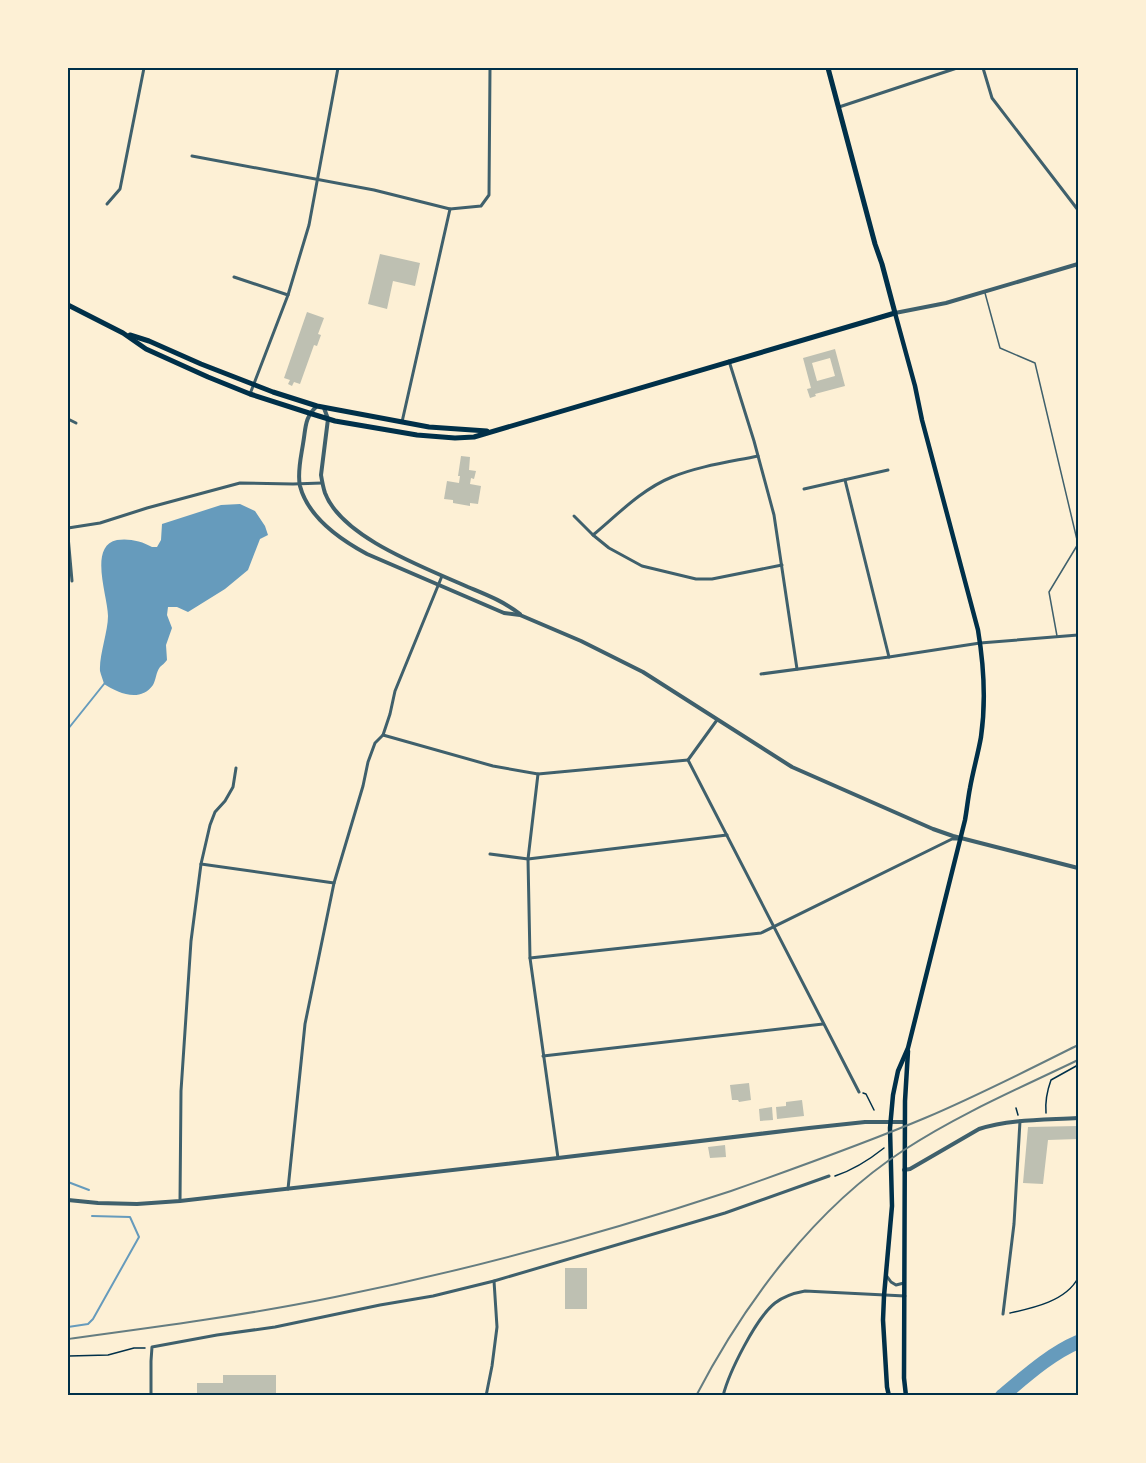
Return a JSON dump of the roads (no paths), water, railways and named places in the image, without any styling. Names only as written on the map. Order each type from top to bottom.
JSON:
[{"type":"main road","points":[[828,68],[915,386],[980,643],[984,684],[983,716],[977,759],[969,789],[965,820],[908,1048],[898,1071],[893,1095],[892,1206],[884,1296],[884,1341],[889,1395]]},
{"type":"main road","points":[[68,305],[123,333],[146,349],[250,394],[328,419],[417,435],[474,437],[895,313]]},
{"type":"main road","points":[[123,333],[149,341],[254,384],[324,408],[429,427],[491,431]]},
{"type":"main road","points":[[906,1395],[904,1378],[904,1170],[908,1048]]},
{"type":"street","points":[[107,204],[120,189],[144,68]]},
{"type":"street","points":[[250,394],[288,295],[309,225],[339,68]]},
{"type":"street","points":[[192,156],[374,190],[450,208],[481,206],[489,195],[490,68]]},
{"type":"street","points":[[839,107],[957,68]]},
{"type":"street","points":[[983,68],[992,98],[1078,210]]},
{"type":"street","points":[[402,422],[450,208]]},
{"type":"street","points":[[895,313],[946,303],[1078,264]]},
{"type":"street","points":[[234,277],[288,295]]},
{"type":"street","points":[[729,361],[774,515],[796,669]]},
{"type":"street","points":[[317,406],[309,413],[300,465],[300,484],[305,498],[319,518],[350,545],[504,613],[520,615],[582,641],[643,672],[792,767],[960,839],[1078,868]]},
{"type":"street","points":[[324,408],[328,419],[322,483],[336,511],[350,526],[372,542],[507,604],[520,615]]},
{"type":"street","points":[[68,419],[75,423]]},
{"type":"street","points":[[593,535],[650,488],[670,477],[758,456]]},
{"type":"street","points":[[804,489],[888,470]]},
{"type":"street","points":[[845,480],[890,657]]},
{"type":"street","points":[[68,528],[100,523],[240,483],[322,483]]},
{"type":"street","points":[[574,516],[609,548],[642,566],[696,579],[712,579],[782,565]]},
{"type":"street","points":[[68,536],[72,581]]},
{"type":"street","points":[[288,1189],[305,1024],[334,883],[368,762],[375,743],[383,735],[395,692],[442,576]]},
{"type":"street","points":[[761,674],[980,643],[1078,635]]},
{"type":"street","points":[[383,735],[493,766],[538,774],[688,760],[717,720]]},
{"type":"street","points":[[688,760],[859,1092]]},
{"type":"street","points":[[180,1201],[181,1091],[191,941],[201,864],[210,825],[215,812],[233,788],[236,768]]},
{"type":"street","points":[[538,774],[528,859],[530,958],[558,1158]]},
{"type":"street","points":[[490,855],[528,859],[728,835]]},
{"type":"street","points":[[530,958],[761,933],[952,838],[960,839]]},
{"type":"street","points":[[201,864],[334,883]]},
{"type":"street","points":[[543,1056],[823,1023]]},
{"type":"street","points":[[904,1170],[910,1169],[973,1131],[990,1125],[1078,1118]]},
{"type":"street","points":[[68,1200],[137,1204],[180,1201],[864,1122],[905,1122]]},
{"type":"street","points":[[1003,1314],[1014,1224],[1020,1122]]},
{"type":"street","points":[[151,1395],[152,1347],[275,1327],[433,1296],[494,1281],[725,1213],[829,1176]]},
{"type":"street","points":[[886,1275],[896,1285],[905,1283]]},
{"type":"street","points":[[486,1395],[497,1327],[494,1281]]},
{"type":"street","points":[[723,1395],[747,1342],[766,1312],[784,1297],[805,1291],[905,1296]]},
{"type":"lane","points":[[985,292],[1000,348],[1035,363],[1078,544],[1049,592],[1057,637]]},
{"type":"water","points":[[240,504],[255,511],[268,535],[260,539],[248,570],[225,589],[188,612],[177,607],[168,607],[167,615],[172,628],[166,645],[167,660],[159,669],[153,685],[148,690],[142,694],[129,695],[104,684],[100,665],[108,616],[101,561],[108,544],[126,539],[157,547],[161,540],[162,524],[221,505]]},
{"type":"waterway","points":[[68,729],[104,684]]},
{"type":"waterway","points":[[68,1182],[89,1190]]},
{"type":"waterway","points":[[68,1327],[88,1324],[93,1319],[139,1237],[130,1217],[92,1216]]},
{"type":"waterway","points":[[1002,1396],[1048,1359],[1078,1342]]},
{"type":"railway","points":[[68,1339],[235,1315],[335,1297],[485,1263],[633,1222],[731,1191],[877,1138],[964,1101],[1078,1045]]},
{"type":"railway","points":[[696,1396],[715,1361],[760,1292],[812,1229],[841,1200],[872,1173],[925,1137],[990,1102],[1078,1060]]}]
